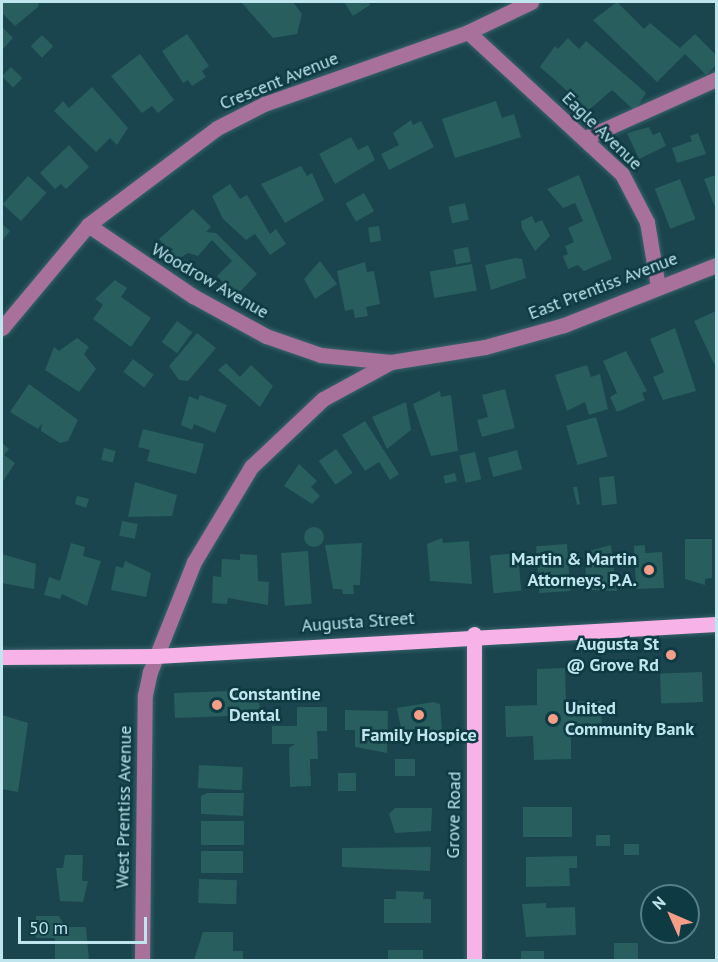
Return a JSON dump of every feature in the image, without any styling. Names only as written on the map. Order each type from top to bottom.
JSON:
[{"type":"main road","name":"Augusta Street","points":[[2,657],[156,656],[474,634],[717,624]]},
{"type":"main road","name":"Grove Road","points":[[474,634],[474,960]]},
{"type":"street","name":"Crescent Avenue","points":[[2,328],[88,225],[216,128],[275,100],[468,32],[531,2]]},
{"type":"street","name":"Eagle Avenue","points":[[468,32],[585,138],[634,191],[652,239],[658,286]]},
{"type":"street","points":[[585,138],[717,80]]},
{"type":"street","name":"Woodrow Avenue","points":[[88,225],[183,290],[266,336],[321,356],[392,362]]},
{"type":"street","name":"East Prentiss Avenue","points":[[156,656],[194,562],[251,466],[323,399],[392,362],[485,347],[564,325],[658,286],[717,265]]},
{"type":"street","name":"West Prentiss Avenue","points":[[142,960],[145,695],[156,656]]},
{"type":"building","points":[[2,2],[39,2],[38,7],[15,26],[2,13]]},
{"type":"building","points":[[241,2],[293,2],[302,14],[297,34],[273,38]]},
{"type":"building","points":[[344,2],[368,2],[370,5],[353,16]]},
{"type":"building","points":[[617,2],[644,29],[650,23],[680,48],[695,34],[716,55],[716,65],[706,75],[685,54],[657,82],[593,20]]},
{"type":"building","points":[[2,27],[13,38],[2,50]]},
{"type":"building","points":[[187,34],[209,66],[202,71],[206,77],[192,86],[188,80],[183,83],[162,51]]},
{"type":"building","points":[[42,35],[53,46],[42,58],[31,46]]},
{"type":"building","points":[[568,38],[579,49],[586,41],[646,93],[635,111],[612,90],[589,110],[540,67],[555,46],[558,49]]},
{"type":"building","points":[[140,54],[174,100],[158,113],[152,106],[142,113],[111,76]]},
{"type":"building","points":[[11,67],[22,78],[13,88],[2,76]]},
{"type":"building","points":[[92,87],[128,128],[117,145],[110,138],[96,152],[54,111],[63,101],[69,108]]},
{"type":"building","points":[[496,101],[502,118],[514,114],[521,137],[455,158],[442,119]]},
{"type":"building","points":[[411,120],[413,125],[421,121],[434,147],[389,170],[381,154],[399,145],[393,133]]},
{"type":"building","points":[[649,127],[653,135],[660,132],[666,146],[639,159],[627,133]]},
{"type":"building","points":[[698,133],[706,154],[677,163],[672,148],[692,141],[690,136]]},
{"type":"building","points":[[351,137],[358,150],[368,145],[375,160],[335,184],[319,154]]},
{"type":"building","points":[[69,145],[89,167],[66,189],[61,184],[55,189],[40,173]]},
{"type":"building","points":[[301,166],[307,176],[312,173],[324,200],[285,223],[261,184]]},
{"type":"building","points":[[579,175],[612,259],[584,271],[578,265],[568,269],[563,256],[568,254],[565,246],[574,242],[568,228],[583,221],[575,203],[563,208],[547,189]]},
{"type":"building","points":[[716,175],[716,210],[704,179]]},
{"type":"building","points":[[28,176],[47,193],[21,221],[3,204]]},
{"type":"building","points":[[680,179],[695,219],[670,229],[655,189]]},
{"type":"building","points":[[230,184],[240,199],[247,195],[270,234],[276,229],[286,244],[270,255],[255,234],[246,240],[223,219],[212,196]]},
{"type":"building","points":[[364,193],[374,211],[356,222],[346,203]]},
{"type":"building","points":[[465,203],[469,220],[452,223],[448,207]]},
{"type":"building","points":[[193,209],[211,227],[206,232],[216,233],[257,274],[236,296],[217,276],[232,261],[212,240],[198,256],[188,253],[178,259],[159,239]]},
{"type":"building","points":[[532,216],[535,223],[542,220],[550,236],[535,251],[522,229],[521,221]]},
{"type":"building","points":[[2,224],[10,231],[2,241]]},
{"type":"building","points":[[379,226],[381,241],[370,242],[368,228]]},
{"type":"building","points":[[468,247],[471,262],[456,265],[453,250]]},
{"type":"building","points":[[515,258],[522,259],[526,278],[491,290],[485,265]]},
{"type":"building","points":[[320,261],[337,284],[315,299],[304,279]]},
{"type":"building","points":[[365,262],[367,272],[374,271],[380,304],[366,307],[368,316],[355,318],[353,309],[345,311],[337,271]]},
{"type":"building","points":[[472,264],[477,291],[434,298],[430,271]]},
{"type":"building","points":[[115,280],[127,288],[121,297],[151,318],[131,347],[93,319],[103,305],[95,299]]},
{"type":"building","points":[[716,311],[716,368],[694,321]]},
{"type":"building","points":[[177,321],[192,332],[177,353],[162,342]]},
{"type":"building","points":[[675,328],[696,391],[663,400],[653,377],[664,372],[650,339]]},
{"type":"building","points":[[197,333],[216,348],[188,381],[179,380],[169,366]]},
{"type":"building","points":[[77,338],[89,347],[84,354],[96,369],[79,392],[45,370],[54,347],[59,351]]},
{"type":"building","points":[[626,351],[647,391],[642,393],[645,400],[617,412],[610,397],[617,393],[603,361]]},
{"type":"building","points":[[133,359],[154,375],[144,387],[123,372]]},
{"type":"building","points":[[226,363],[240,377],[251,365],[273,386],[260,407],[218,370]]},
{"type":"building","points":[[587,365],[591,377],[600,374],[608,409],[589,415],[585,402],[567,411],[555,375]]},
{"type":"building","points":[[29,384],[78,420],[68,441],[60,443],[41,431],[42,423],[38,429],[10,412]]},
{"type":"building","points":[[505,389],[515,428],[482,437],[477,420],[488,417],[482,395]]},
{"type":"building","points":[[440,391],[441,397],[451,395],[458,451],[431,456],[413,404]]},
{"type":"building","points":[[200,395],[227,405],[215,433],[194,424],[192,430],[181,425],[189,396],[198,400]]},
{"type":"building","points":[[406,402],[411,430],[387,449],[372,417]]},
{"type":"building","points":[[596,417],[607,456],[578,465],[566,426]]},
{"type":"building","points":[[365,421],[399,474],[390,480],[379,462],[365,471],[342,435]]},
{"type":"building","points":[[143,429],[204,444],[196,474],[147,461],[150,450],[138,447]]},
{"type":"building","points":[[2,443],[9,449],[4,455],[15,463],[2,483]]},
{"type":"building","points":[[104,448],[116,451],[113,463],[101,460]]},
{"type":"building","points":[[336,449],[353,473],[335,485],[319,461]]},
{"type":"building","points":[[517,450],[522,469],[493,477],[488,458]]},
{"type":"building","points":[[475,452],[481,479],[466,483],[459,456]]},
{"type":"building","points":[[299,464],[317,481],[311,487],[320,496],[312,504],[284,486]]},
{"type":"building","points":[[455,473],[457,481],[445,484],[443,476]]},
{"type":"building","points":[[614,476],[617,504],[602,505],[599,478]]},
{"type":"building","points":[[135,482],[177,495],[172,516],[128,517]]},
{"type":"building","points":[[573,487],[577,487],[580,504],[577,505]]},
{"type":"building","points":[[77,496],[89,499],[86,508],[75,504]]},
{"type":"building","points":[[122,521],[138,524],[135,539],[119,536]]},
{"type":"building","points":[[314,527],[321,530],[324,537],[321,544],[314,547],[307,544],[304,537],[307,530]]},
{"type":"building","points":[[442,538],[443,543],[469,541],[472,584],[430,581],[427,544]]},
{"type":"building","points":[[685,539],[712,539],[712,578],[705,579],[705,585],[685,579]]},
{"type":"building","points":[[71,543],[85,547],[83,556],[101,561],[87,606],[62,594],[60,599],[44,595],[49,577],[60,581]]},
{"type":"building","points":[[362,543],[360,585],[353,585],[354,594],[343,594],[342,589],[333,589],[325,545]]},
{"type":"building","points":[[567,544],[570,591],[539,593],[536,546]]},
{"type":"building","points":[[611,545],[617,591],[586,590],[585,552]]},
{"type":"building","name":"Martin & Martin Attorneys, P.A.","points":[[645,545],[645,553],[662,552],[664,588],[636,589],[634,546]]},
{"type":"building","points":[[308,551],[312,604],[285,606],[281,553]]},
{"type":"building","points":[[518,553],[521,591],[493,593],[490,555]]},
{"type":"building","points":[[2,554],[36,564],[34,589],[2,583]]},
{"type":"building","points":[[240,554],[257,555],[258,581],[269,582],[268,605],[228,598],[227,604],[212,603],[213,576],[221,577],[222,559],[240,560]]},
{"type":"building","points":[[125,561],[151,573],[146,597],[111,590],[116,566],[123,568]]},
{"type":"building","name":"United Community Bank","points":[[565,668],[566,702],[601,701],[602,732],[571,733],[571,759],[534,760],[533,736],[506,737],[505,706],[537,705],[537,669]]},
{"type":"building","points":[[702,672],[703,702],[661,703],[660,673]]},
{"type":"building","name":"Constantine Dental","points":[[259,690],[260,715],[175,718],[174,693]]},
{"type":"building","name":"Family Hospice","points":[[433,702],[440,704],[442,731],[425,733],[425,738],[402,733],[397,708]]},
{"type":"building","points":[[297,707],[327,707],[327,731],[317,731],[318,759],[310,759],[311,786],[290,787],[289,748],[295,744],[272,744],[272,726],[297,726]]},
{"type":"building","points":[[345,710],[388,711],[387,753],[355,747],[355,730],[345,730]]},
{"type":"building","points":[[2,715],[28,723],[18,792],[2,789]]},
{"type":"building","points":[[395,759],[415,759],[415,776],[395,776]]},
{"type":"building","points":[[199,765],[243,767],[242,790],[198,788]]},
{"type":"building","points":[[338,773],[356,773],[356,791],[338,791]]},
{"type":"building","points":[[207,793],[244,793],[243,816],[201,814],[201,796]]},
{"type":"building","points":[[523,807],[572,807],[572,837],[523,837]]},
{"type":"building","points":[[395,808],[432,808],[431,831],[395,833],[389,814]]},
{"type":"building","points":[[201,821],[244,821],[244,845],[201,845]]},
{"type":"building","points":[[596,835],[610,835],[610,846],[596,846]]},
{"type":"building","points":[[624,844],[639,844],[639,855],[624,855]]},
{"type":"building","points":[[431,847],[430,871],[342,867],[342,848]]},
{"type":"building","points":[[201,851],[243,851],[243,873],[201,873]]},
{"type":"building","points":[[65,855],[83,855],[82,881],[88,881],[83,902],[60,901],[56,868],[63,868]]},
{"type":"building","points":[[577,856],[577,868],[569,868],[570,886],[526,887],[526,857]]},
{"type":"building","points":[[199,879],[237,880],[236,904],[198,903]]},
{"type":"building","points":[[396,891],[424,892],[423,899],[431,899],[431,923],[384,923],[384,899],[396,899]]},
{"type":"building","points":[[546,903],[546,908],[575,907],[576,935],[526,937],[522,904]]},
{"type":"building","points":[[36,916],[59,916],[65,927],[86,927],[89,960],[55,960],[55,938],[36,938]]},
{"type":"building","points":[[203,932],[233,932],[233,951],[243,951],[243,960],[194,960]]},
{"type":"building","points":[[614,943],[638,943],[638,960],[614,960]]},
{"type":"building","points":[[388,950],[423,950],[423,960],[388,960]]},
{"type":"building","points":[[521,951],[544,951],[544,960],[521,960]]},
{"type":"place","name":"Martin & Martin Attorneys, P.A.","points":[[649,570]]},
{"type":"place","name":"Augusta St @ Grove Rd","points":[[671,655]]},
{"type":"place","name":"Constantine Dental","points":[[217,705]]},
{"type":"place","name":"Family Hospice","points":[[419,715]]},
{"type":"place","name":"United Community Bank","points":[[553,719]]}]
